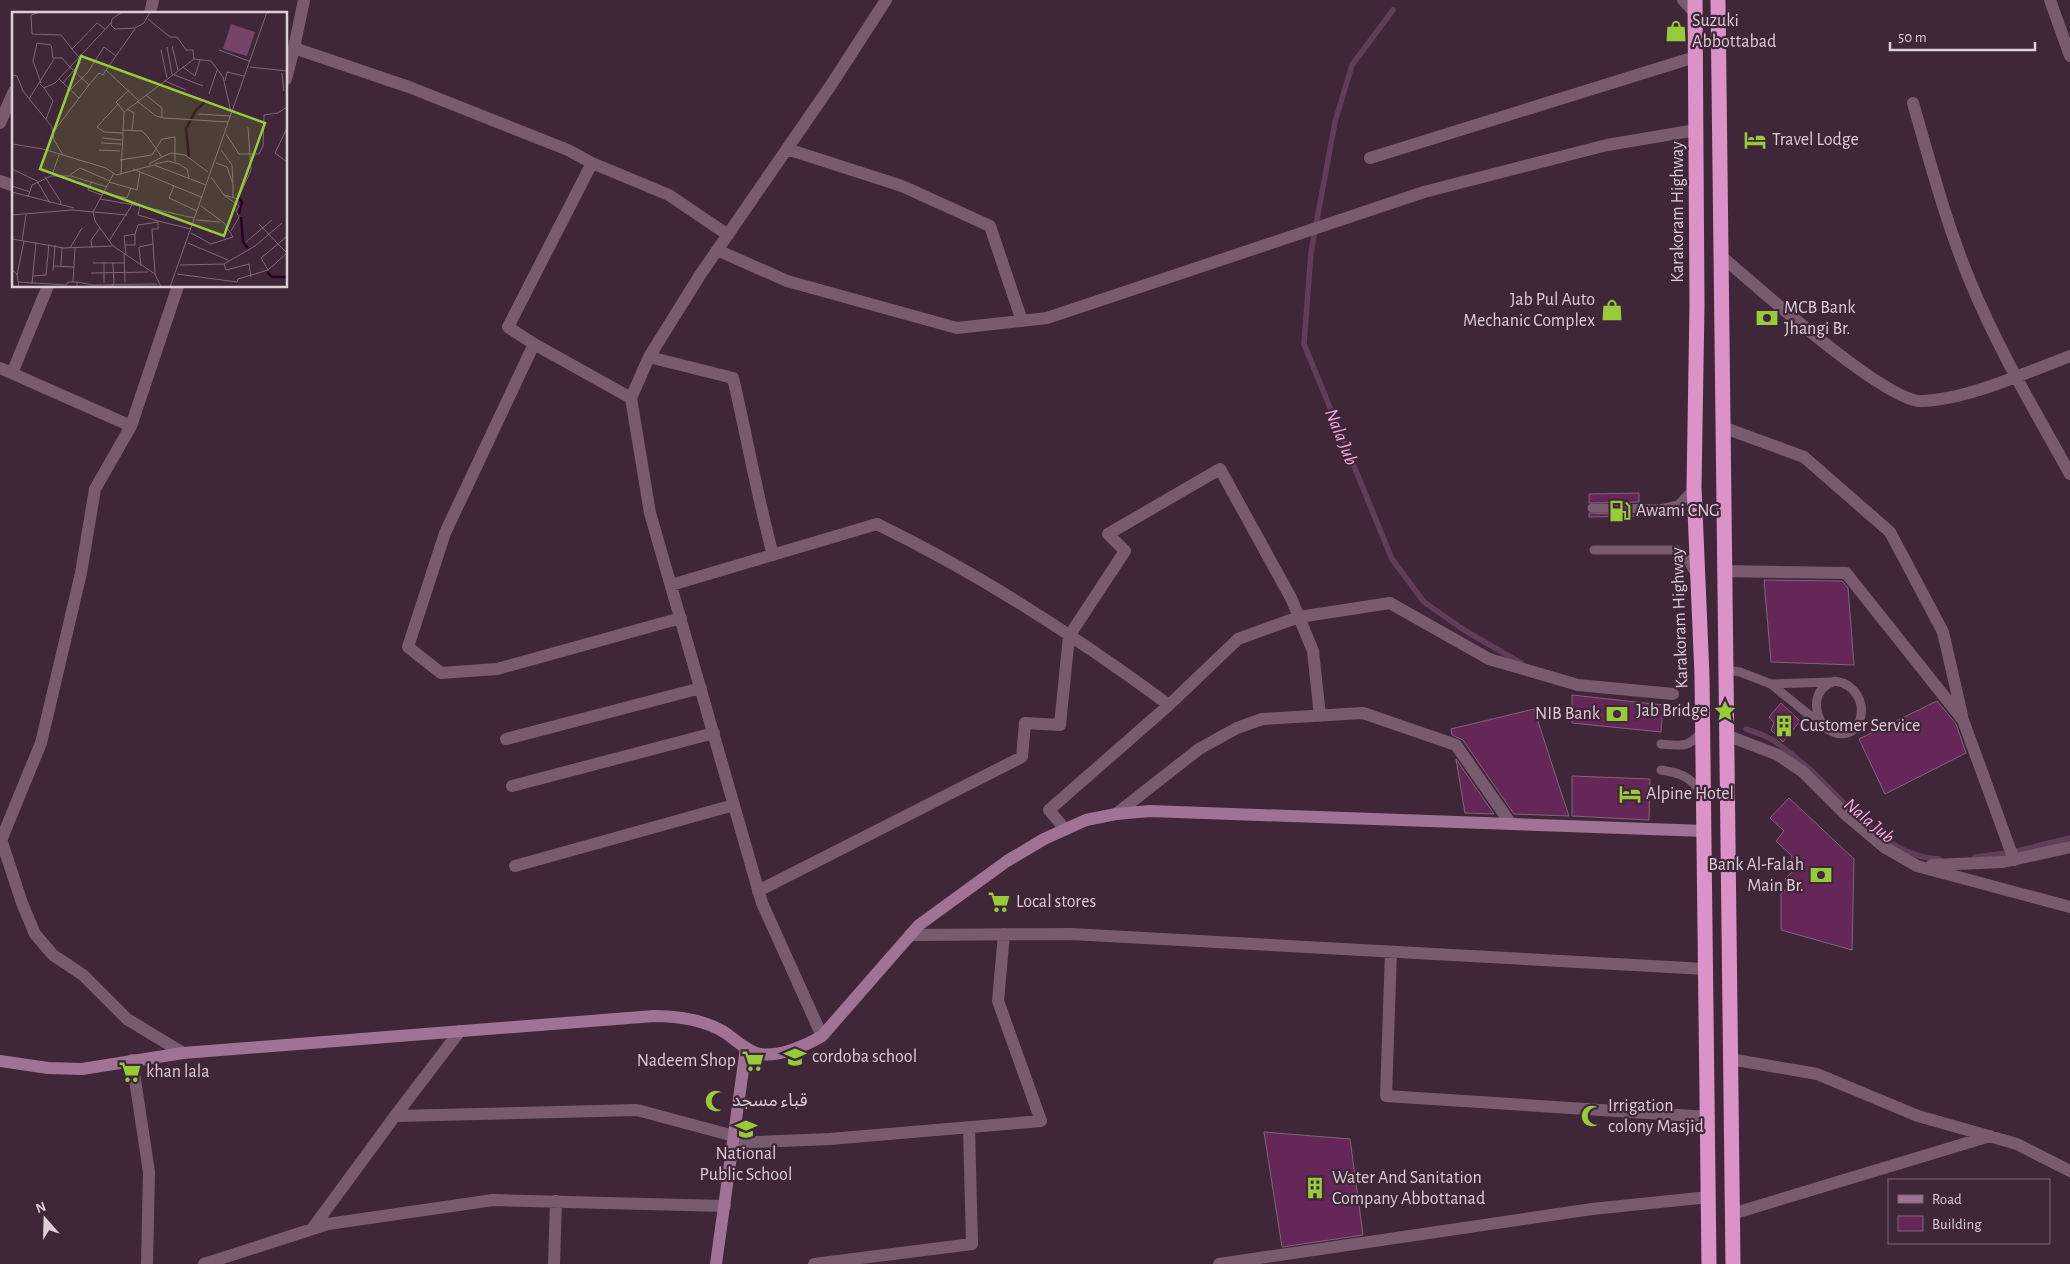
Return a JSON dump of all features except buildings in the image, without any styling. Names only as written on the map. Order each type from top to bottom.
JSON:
[{"type":"highway","points":[[1718,0],[1732,1264]]},
{"type":"highway","name":"Karakoram Highway","points":[[1695,7],[1697,305],[1694,487],[1703,723],[1710,1264]]},
{"type":"highway","points":[[1697,305],[1720,308]]},
{"type":"street","points":[[288,71],[304,0]]},
{"type":"street","points":[[822,1036],[762,904],[758,891],[650,513],[631,398],[649,357],[718,250],[886,0]]},
{"type":"street","points":[[1683,0],[1695,7]]},
{"type":"street","points":[[2050,0],[2070,56]]},
{"type":"street","points":[[294,48],[408,87],[568,150],[592,163],[669,195],[728,235]]},
{"type":"street","points":[[1370,158],[1696,57]]},
{"type":"street","points":[[0,123],[12,95]]},
{"type":"street","points":[[1912,103],[1940,195],[1970,281],[2016,376],[2070,474]]},
{"type":"street","points":[[718,250],[787,281],[957,328],[1047,318],[1424,192],[1607,145],[1696,130]]},
{"type":"street","points":[[787,149],[902,186],[990,226],[1022,321]]},
{"type":"street","points":[[592,163],[508,327],[534,344],[631,398]]},
{"type":"street","points":[[0,181],[12,185]]},
{"type":"street","points":[[1720,255],[1814,335],[1896,393],[1920,401],[1975,392],[2070,356]]},
{"type":"street","points":[[47,288],[6,370],[131,426]]},
{"type":"street","points":[[177,288],[131,426],[95,489],[81,573],[41,743],[1,837],[22,903],[35,934],[53,955],[83,975],[127,1019],[183,1053]]},
{"type":"street","points":[[534,344],[446,533],[408,647],[441,673],[497,669],[681,618]]},
{"type":"street","points":[[649,357],[732,378],[748,442],[758,502],[773,555]]},
{"type":"street","points":[[1722,427],[1804,457],[1890,532],[1943,632],[1963,720],[2014,860]]},
{"type":"street","points":[[758,891],[1022,757],[1025,723],[1060,725],[1069,636],[1125,551],[1108,534],[1220,469],[1266,551],[1299,617],[1313,651],[1320,716]]},
{"type":"street","points":[[671,585],[877,524],[944,557],[1115,665],[1169,705]]},
{"type":"street","points":[[1724,571],[1846,574],[1963,720]]},
{"type":"street","points":[[1065,829],[1049,810],[1169,705],[1238,639],[1299,617],[1390,603],[1489,659],[1578,685],[1672,694]]},
{"type":"street","points":[[506,739],[701,688]]},
{"type":"street","points":[[1116,814],[1199,749],[1237,728],[1262,719],[1363,713],[1456,745],[1512,824]]},
{"type":"street","points":[[1726,731],[1778,754],[1803,772],[1846,815],[1884,847],[1917,866],[2070,907]]},
{"type":"street","points":[[512,786],[714,733]]},
{"type":"street","points":[[514,866],[734,805]]},
{"type":"street","points":[[0,1061],[48,1068],[82,1069],[183,1053],[679,1016],[703,1023],[723,1032],[746,1048],[759,1054],[772,1054],[808,1044],[822,1036],[910,935],[932,915],[1007,861],[1065,829],[1086,820],[1116,814],[1150,812],[1705,832]]},
{"type":"street","points":[[1917,866],[2014,860],[2070,847]]},
{"type":"street","points":[[395,1116],[637,1110],[734,1140],[830,1139],[1041,1121],[998,1001],[1004,934]]},
{"type":"street","points":[[910,935],[1071,934],[1706,969]]},
{"type":"street","points":[[1391,952],[1386,1096],[1709,1117]]},
{"type":"street","points":[[312,1229],[395,1116],[460,1032]]},
{"type":"street","points":[[716,1264],[746,1048]]},
{"type":"street","points":[[1730,1059],[1817,1074],[1918,1116],[2018,1144],[2070,1171]]},
{"type":"street","points":[[132,1060],[149,1172],[147,1264]]},
{"type":"street","points":[[814,1264],[972,1244],[969,1128]]},
{"type":"street","points":[[1732,1214],[1991,1136]]},
{"type":"street","points":[[1219,1264],[1592,1209],[1708,1197]]},
{"type":"street","points":[[204,1264],[328,1224],[493,1200],[725,1206]]},
{"type":"street","points":[[554,1264],[556,1201]]},
{"type":"lane","points":[[1592,508],[1661,509],[1678,505],[1694,487]]},
{"type":"lane","points":[[1594,550],[1677,550],[1688,561],[1697,579]]},
{"type":"lane","points":[[1725,670],[1740,672],[1771,684],[1833,734],[1843,735],[1852,732],[1858,726],[1862,715],[1858,695],[1843,683],[1835,681],[1771,684]]},
{"type":"lane","points":[[1824,727],[1817,714],[1816,698],[1820,690],[1835,681]]},
{"type":"lane","points":[[1662,744],[1680,746],[1693,743],[1703,723]]},
{"type":"lane","points":[[1661,770],[1680,772],[1695,783],[1704,796]]},
{"type":"waterway","name":"Nala Jub","points":[[1393,10],[1352,65],[1335,122],[1311,252],[1304,344],[1392,559],[1424,602],[1464,630],[1521,663]]},
{"type":"waterway","name":"Nala Jub","points":[[1746,729],[1768,737],[1792,754],[1860,819],[1888,842],[1921,856],[1939,859]]},
{"type":"waterway","name":"Nala Jub","points":[[1975,857],[2008,853],[2070,838]]},
{"type":"place","name":"Suzuki Abbottabad","points":[[1676,31]]},
{"type":"place","name":"Travel Lodge","points":[[1755,140]]},
{"type":"place","name":"Jab Pul Auto Mechanic Complex","points":[[1612,310]]},
{"type":"place","name":"MCB Bank Jhangi Br.","points":[[1767,318]]},
{"type":"place","name":"Awami CNG","points":[[1620,511]]},
{"type":"place","name":"Jab Bridge","points":[[1725,711]]},
{"type":"place","name":"NIB Bank","points":[[1617,714]]},
{"type":"place","name":"Customer Service","points":[[1784,726]]},
{"type":"place","name":"Alpine Hotel","points":[[1630,794]]},
{"type":"place","name":"Bank Al-Falah Main Br.","points":[[1821,875]]},
{"type":"place","name":"Local stores","points":[[999,902]]},
{"type":"place","name":"cordoba school","points":[[795,1057]]},
{"type":"place","name":"Nadeem Shop","points":[[753,1061]]},
{"type":"place","name":"khan lala","points":[[130,1072]]},
{"type":"place","name":"قباء مسجد","points":[[716,1101]]},
{"type":"place","name":"Irrigation colony Masjid","points":[[1592,1116]]},
{"type":"place","name":"National Public School","points":[[746,1129]]},
{"type":"place","name":"Water And Sanitation Company Abbottanad","points":[[1315,1188]]}]
